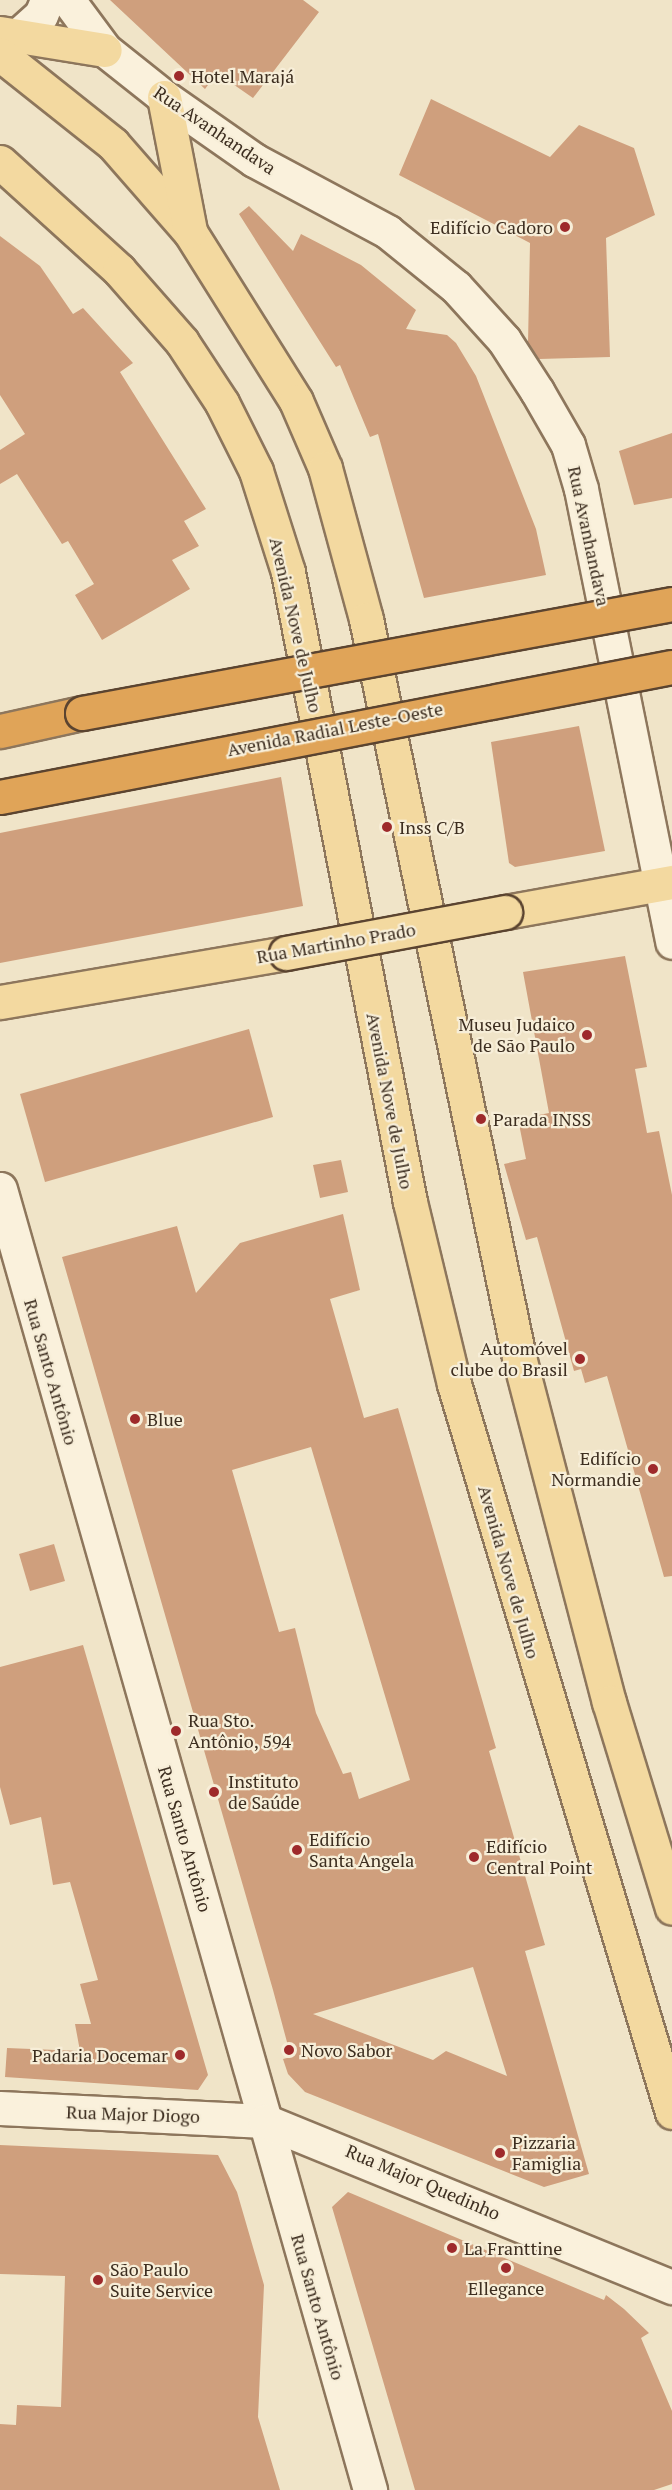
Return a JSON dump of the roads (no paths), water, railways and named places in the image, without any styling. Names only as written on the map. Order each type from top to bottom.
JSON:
[{"type":"highway","points":[[0,731],[82,713],[672,604]]},
{"type":"highway","name":"Avenida Radial Leste-Oeste","points":[[0,796],[672,667]]},
{"type":"main road","points":[[5,42],[105,50]]},
{"type":"main road","points":[[5,42],[113,144],[190,232],[296,401],[325,468],[355,570],[519,1357],[609,1702],[672,1908]]},
{"type":"main road","points":[[164,97],[190,232]]},
{"type":"main road","name":"Avenida Nove de Julho","points":[[0,162],[119,270],[182,342],[222,403],[256,471],[288,573],[410,1202],[454,1384],[672,2112]]},
{"type":"main road","points":[[0,714],[82,713]]},
{"type":"main road","name":"Rua Martinho Prado","points":[[0,1002],[666,883]]},
{"type":"street","points":[[5,42],[41,15],[48,0]]},
{"type":"street","name":"Rua Avanhandava","points":[[68,0],[105,50],[164,97],[254,160],[388,232],[456,287],[504,340],[537,391],[568,445],[581,489],[666,883],[672,942]]},
{"type":"street","name":"Rua Santo Antônio","points":[[0,1189],[12,1275],[265,2121],[370,2490]]},
{"type":"street","name":"Rua Major Diogo","points":[[0,2108],[265,2121]]},
{"type":"street","name":"Rua Major Quedinho","points":[[265,2121],[580,2247],[672,2287]]},
{"type":"place","name":"Hotel Marajá","points":[[179,76]]},
{"type":"place","name":"Edifício Cadoro","points":[[565,227]]},
{"type":"place","name":"Inss C/B","points":[[387,827]]},
{"type":"place","name":"Museu Judaico de São Paulo","points":[[587,1035]]},
{"type":"place","name":"Parada INSS","points":[[481,1119]]},
{"type":"place","name":"Automóvel clube do Brasil","points":[[580,1359]]},
{"type":"place","name":"Blue","points":[[135,1419]]},
{"type":"place","name":"Edifício Normandie","points":[[653,1469]]},
{"type":"place","name":"Rua Sto. Antônio, 594","points":[[176,1731]]},
{"type":"place","name":"Instituto de Saúde","points":[[214,1792]]},
{"type":"place","name":"Edifício Santa Angela","points":[[297,1850]]},
{"type":"place","name":"Edifício Central Point","points":[[474,1857]]},
{"type":"place","name":"Novo Sabor","points":[[289,2050]]},
{"type":"place","name":"Padaria Docemar","points":[[180,2055]]},
{"type":"place","name":"Pizzaria Famiglia","points":[[500,2153]]},
{"type":"place","name":"La Franttine","points":[[452,2248]]},
{"type":"place","name":"Ellegance","points":[[506,2268]]},
{"type":"place","name":"São Paulo Suite Service","points":[[98,2280]]}]
